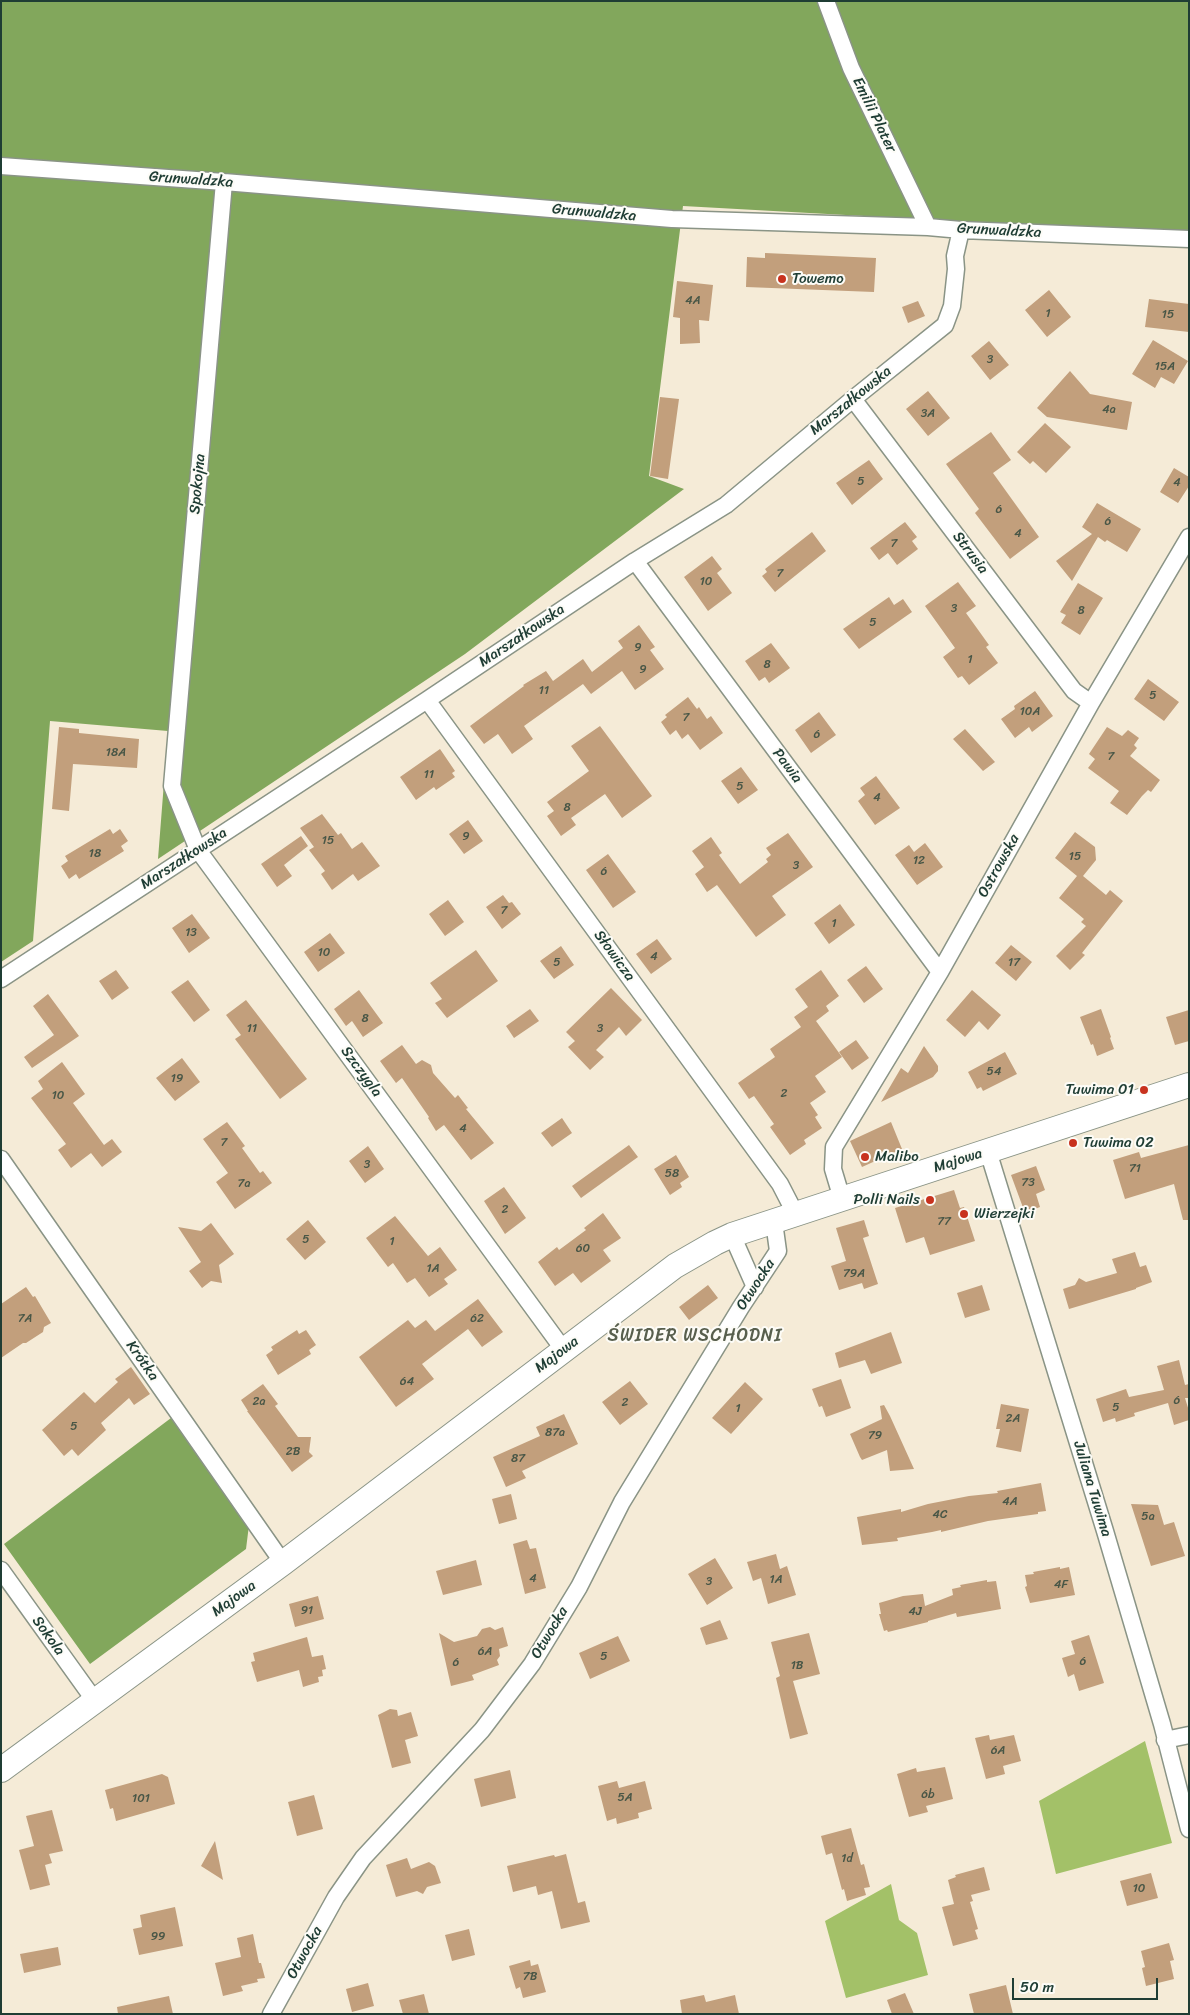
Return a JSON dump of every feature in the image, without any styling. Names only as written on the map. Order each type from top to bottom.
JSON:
[{"type":"street","name":"Emilii Plater","points":[[826,1],[851,68],[928,227]]},
{"type":"street","name":"Grunwaldzka","points":[[1,166],[224,182],[672,219],[928,227],[1189,239]]},
{"type":"street","name":"Spokojna","points":[[172,786],[224,182]]},
{"type":"street","name":"Marszałkowska","points":[[1,979],[427,700],[635,561],[726,505],[945,325],[952,306],[956,269],[955,256],[961,230]]},
{"type":"street","name":"Strusia","points":[[853,399],[1074,691],[1091,703]]},
{"type":"street","name":"Ostrowska","points":[[842,1199],[833,1169],[834,1147],[940,972],[1091,703],[1189,537]]},
{"type":"street","name":"Pawia","points":[[635,561],[940,972]]},
{"type":"street","name":"Słowicza","points":[[427,700],[780,1184],[785,1219]]},
{"type":"street","name":"Szczygla","points":[[172,786],[198,850],[564,1349]]},
{"type":"street","name":"Majowa","points":[[1,1770],[283,1563],[675,1266],[715,1243],[732,1236],[1189,1085]]},
{"type":"street","name":"Juliana Tuwima","points":[[988,1151],[1105,1531],[1166,1740],[1189,1829]]},
{"type":"street","name":"Krótka","points":[[1,1159],[283,1563]]},
{"type":"street","name":"Otwocka","points":[[271,2014],[336,1897],[362,1858],[482,1730],[532,1664],[579,1587],[622,1502],[741,1307],[778,1251],[785,1219]]},
{"type":"street","points":[[732,1236],[755,1287]]},
{"type":"street","name":"Sokola","points":[[1,1570],[95,1701]]},
{"type":"street","points":[[1166,1740],[1189,1735]]},
{"type":"green space","points":[[1,1],[1189,1],[1189,234],[683,206],[649,476],[684,489],[465,654],[158,859],[168,731],[50,721],[33,941],[1,962]]},
{"type":"green space","points":[[171,1418],[249,1525],[246,1549],[90,1664],[4,1544]]},
{"type":"green space","points":[[1145,1741],[1172,1843],[1056,1874],[1039,1801]]},
{"type":"green space","points":[[891,1884],[899,1920],[917,1933],[928,1975],[846,1998],[825,1921]]},
{"type":"building","points":[[765,253],[876,258],[874,292],[746,287],[747,257],[765,258]]},
{"type":"building","points":[[677,281],[713,285],[709,321],[699,320],[700,343],[680,344],[680,318],[673,317]]},
{"type":"building","points":[[1049,290],[1071,317],[1047,337],[1025,310]]},
{"type":"building","points":[[1149,299],[1189,304],[1189,332],[1145,327]]},
{"type":"building","points":[[918,301],[925,316],[908,323],[902,307]]},
{"type":"building","points":[[1153,340],[1188,361],[1174,384],[1161,377],[1155,388],[1132,374]]},
{"type":"building","points":[[989,341],[1009,365],[990,380],[971,356]]},
{"type":"building","points":[[1070,371],[1090,394],[1132,402],[1127,430],[1047,417],[1037,408]]},
{"type":"building","points":[[928,391],[950,418],[928,436],[906,409]]},
{"type":"building","points":[[660,397],[679,399],[668,479],[650,476]]},
{"type":"building","points":[[1045,423],[1071,447],[1046,473],[1033,461],[1030,464],[1017,452]]},
{"type":"building","points":[[991,432],[1011,460],[993,473],[1039,537],[1010,559],[975,513],[979,509],[946,464]]},
{"type":"building","points":[[869,460],[883,479],[852,505],[836,483]]},
{"type":"building","points":[[1174,468],[1189,477],[1189,486],[1178,503],[1160,492]]},
{"type":"building","points":[[1097,503],[1141,529],[1127,552],[1098,537],[1072,581],[1056,561],[1092,534],[1082,527]]},
{"type":"building","points":[[905,522],[917,537],[912,541],[918,549],[897,565],[888,553],[879,560],[870,548]]},
{"type":"building","points":[[812,532],[826,551],[775,592],[762,576],[767,572],[765,569]]},
{"type":"building","points":[[712,556],[722,569],[717,573],[732,593],[708,611],[684,577]]},
{"type":"building","points":[[958,582],[976,606],[966,613],[989,645],[986,647],[998,663],[969,685],[962,676],[958,678],[943,657],[955,648],[925,606]]},
{"type":"building","points":[[1078,583],[1103,598],[1080,635],[1061,623],[1066,615],[1060,612]]},
{"type":"building","points":[[889,597],[894,605],[903,599],[912,612],[859,649],[843,629]]},
{"type":"building","points":[[639,625],[655,647],[650,650],[664,669],[635,690],[622,671],[591,694],[583,684],[524,726],[533,739],[512,754],[498,734],[484,744],[470,726],[523,685],[546,671],[553,681],[583,659],[592,672],[623,648],[618,641]]},
{"type":"building","points":[[771,643],[790,668],[769,683],[765,677],[759,681],[745,661]]},
{"type":"building","points":[[1148,679],[1179,702],[1164,721],[1134,699]]},
{"type":"building","points":[[1035,691],[1053,716],[1032,732],[1029,727],[1015,738],[1001,719],[1015,709],[1014,706]]},
{"type":"building","points":[[688,697],[697,709],[699,707],[707,719],[711,716],[723,733],[700,750],[688,734],[682,739],[676,730],[670,735],[661,722],[667,717],[665,715]]},
{"type":"building","points":[[819,712],[836,735],[811,753],[795,730]]},
{"type":"building","points":[[600,726],[652,796],[622,818],[605,794],[571,818],[576,825],[561,836],[547,816],[554,811],[547,802],[589,771],[571,746]]},
{"type":"building","points":[[59,727],[79,729],[79,733],[139,739],[137,768],[73,764],[69,811],[52,809]]},
{"type":"building","points":[[1107,727],[1122,736],[1128,730],[1139,738],[1134,745],[1137,748],[1130,756],[1160,780],[1151,792],[1148,790],[1142,796],[1127,815],[1110,803],[1119,791],[1088,768],[1095,759],[1089,754]]},
{"type":"building","points":[[965,729],[995,762],[983,771],[953,739]]},
{"type":"building","points":[[440,749],[455,771],[452,773],[455,777],[436,790],[434,787],[416,800],[400,777]]},
{"type":"building","points":[[741,767],[758,790],[738,804],[721,781]]},
{"type":"building","points":[[876,776],[900,808],[875,825],[858,801],[865,795],[860,788]]},
{"type":"building","points":[[322,814],[338,835],[341,833],[352,849],[362,842],[380,866],[358,881],[353,874],[332,890],[321,874],[325,871],[309,850],[314,847],[300,828]]},
{"type":"building","points":[[468,820],[483,841],[464,854],[449,834]]},
{"type":"building","points":[[110,829],[113,834],[120,829],[128,841],[121,846],[124,851],[79,879],[76,874],[69,879],[61,866],[68,861],[65,856]]},
{"type":"building","points":[[1075,832],[1095,847],[1096,860],[1083,876],[1106,895],[1110,890],[1123,901],[1082,953],[1085,955],[1070,970],[1056,956],[1086,926],[1081,922],[1084,919],[1059,898],[1077,876],[1055,858]]},
{"type":"building","points":[[788,833],[813,867],[772,896],[786,915],[756,937],[717,885],[707,892],[695,874],[704,867],[692,851],[711,837],[722,853],[719,855],[740,884],[768,862],[766,859],[771,855],[766,848]]},
{"type":"building","points":[[301,836],[308,846],[284,865],[292,876],[277,887],[261,864]]},
{"type":"building","points":[[925,843],[943,867],[917,885],[895,855],[909,845],[914,852]]},
{"type":"building","points":[[608,854],[636,892],[613,908],[586,870]]},
{"type":"building","points":[[503,895],[509,903],[512,902],[521,914],[502,929],[486,907]]},
{"type":"building","points":[[448,900],[464,922],[445,936],[429,914]]},
{"type":"building","points":[[840,904],[855,925],[829,944],[814,923]]},
{"type":"building","points":[[192,914],[210,938],[189,953],[172,928]]},
{"type":"building","points":[[330,933],[345,953],[318,972],[304,952]]},
{"type":"building","points":[[657,939],[672,959],[651,974],[636,954]]},
{"type":"building","points":[[1011,945],[1032,962],[1016,981],[995,963]]},
{"type":"building","points":[[561,946],[574,965],[554,979],[540,961]]},
{"type":"building","points":[[476,950],[498,981],[447,1018],[435,1003],[442,999],[430,983]]},
{"type":"building","points":[[866,966],[883,989],[864,1003],[847,980]]},
{"type":"building","points":[[116,970],[129,988],[112,1000],[99,981]]},
{"type":"building","points":[[821,970],[839,996],[826,1006],[829,1011],[816,1021],[842,1057],[815,1076],[826,1092],[810,1103],[818,1115],[815,1117],[822,1128],[804,1140],[806,1144],[790,1155],[770,1127],[774,1124],[754,1096],[749,1099],[738,1083],[775,1057],[770,1049],[801,1027],[794,1017],[808,1007],[795,989]]},
{"type":"building","points":[[188,980],[210,1010],[194,1022],[171,992]]},
{"type":"building","points":[[611,988],[642,1020],[626,1036],[619,1027],[596,1050],[604,1057],[590,1070],[568,1047],[575,1041],[566,1032]]},
{"type":"building","points":[[359,990],[383,1023],[363,1037],[352,1021],[346,1026],[334,1009]]},
{"type":"building","points":[[972,990],[1001,1015],[988,1030],[979,1021],[965,1037],[946,1020]]},
{"type":"building","points":[[48,994],[79,1036],[32,1068],[24,1057],[54,1035],[33,1006]]},
{"type":"building","points":[[246,1000],[307,1079],[280,1099],[235,1039],[241,1035],[226,1015]]},
{"type":"building","points":[[530,1009],[539,1021],[514,1038],[506,1026]]},
{"type":"building","points":[[1101,1009],[1114,1049],[1097,1056],[1080,1017]]},
{"type":"building","points":[[1189,1010],[1189,1041],[1175,1045],[1166,1017]]},
{"type":"building","points":[[856,1040],[869,1058],[852,1070],[839,1052]]},
{"type":"building","points":[[402,1045],[416,1064],[422,1060],[431,1065],[433,1073],[455,1098],[458,1095],[468,1108],[466,1109],[494,1143],[471,1160],[444,1125],[436,1131],[429,1117],[402,1078],[396,1083],[380,1061]]},
{"type":"building","points":[[924,1046],[938,1066],[938,1071],[933,1077],[881,1102],[901,1068],[908,1073]]},
{"type":"building","points":[[1005,1052],[1017,1074],[983,1091],[981,1087],[977,1089],[968,1072]]},
{"type":"building","points":[[182,1058],[200,1082],[175,1101],[156,1078]]},
{"type":"building","points":[[62,1062],[85,1094],[73,1103],[104,1145],[112,1139],[122,1152],[102,1167],[91,1153],[71,1168],[58,1150],[66,1144],[31,1098],[43,1089],[38,1081]]},
{"type":"building","points":[[562,1118],[572,1133],[552,1147],[541,1133]]},
{"type":"building","points":[[227,1122],[245,1146],[242,1148],[260,1173],[263,1171],[272,1183],[235,1209],[216,1182],[228,1173],[203,1139]]},
{"type":"building","points":[[891,1122],[902,1149],[862,1167],[850,1141]]},
{"type":"building","points":[[629,1145],[638,1157],[581,1198],[572,1186]]},
{"type":"building","points":[[1189,1145],[1189,1220],[1183,1220],[1174,1184],[1125,1199],[1113,1160],[1139,1152],[1141,1158]]},
{"type":"building","points":[[368,1146],[384,1169],[365,1183],[349,1161]]},
{"type":"building","points":[[676,1155],[689,1177],[680,1183],[682,1187],[670,1195],[654,1169]]},
{"type":"building","points":[[1036,1166],[1045,1190],[1036,1194],[1040,1207],[1025,1213],[1011,1175]]},
{"type":"building","points":[[504,1187],[526,1218],[505,1234],[484,1201]]},
{"type":"building","points":[[954,1190],[960,1208],[964,1207],[975,1241],[930,1255],[924,1237],[906,1243],[895,1208]]},
{"type":"building","points":[[603,1213],[621,1238],[603,1250],[611,1261],[581,1283],[573,1273],[555,1286],[538,1262],[557,1247],[559,1250],[586,1230],[584,1228]]},
{"type":"building","points":[[395,1216],[428,1256],[440,1247],[457,1270],[444,1279],[448,1284],[429,1297],[415,1278],[407,1283],[393,1263],[388,1267],[366,1238]]},
{"type":"building","points":[[308,1220],[326,1242],[305,1260],[286,1239]]},
{"type":"building","points":[[864,1220],[869,1236],[863,1238],[878,1284],[864,1289],[862,1283],[839,1290],[831,1266],[846,1261],[836,1228]]},
{"type":"building","points":[[211,1223],[234,1254],[219,1265],[222,1283],[211,1281],[202,1288],[189,1271],[201,1262],[178,1227],[201,1231]]},
{"type":"building","points":[[1135,1252],[1140,1267],[1146,1265],[1152,1282],[1136,1289],[1069,1309],[1063,1289],[1075,1285],[1079,1278],[1086,1282],[1117,1273],[1112,1259]]},
{"type":"building","points":[[708,1285],[718,1298],[689,1320],[679,1307]]},
{"type":"building","points":[[982,1285],[990,1310],[965,1318],[957,1293]]},
{"type":"building","points":[[26,1287],[33,1297],[35,1296],[51,1323],[44,1327],[43,1332],[1,1358],[1,1304]]},
{"type":"building","points":[[478,1299],[503,1332],[482,1347],[468,1329],[422,1364],[434,1379],[396,1407],[359,1357],[408,1320],[415,1328],[426,1320],[435,1331]]},
{"type":"building","points":[[297,1330],[299,1334],[306,1330],[316,1345],[309,1350],[311,1354],[278,1375],[266,1355],[273,1350],[271,1347]]},
{"type":"building","points":[[891,1332],[902,1363],[871,1374],[865,1360],[839,1368],[835,1353]]},
{"type":"building","points":[[1179,1360],[1185,1385],[1189,1384],[1189,1398],[1185,1398],[1189,1411],[1189,1420],[1174,1425],[1168,1403],[1134,1413],[1135,1416],[1116,1422],[1115,1418],[1103,1422],[1096,1399],[1126,1389],[1129,1397],[1164,1390],[1157,1366]]},
{"type":"building","points":[[131,1367],[150,1394],[134,1405],[129,1398],[101,1423],[106,1430],[78,1456],[72,1449],[64,1456],[42,1430],[84,1392],[95,1403],[118,1382],[115,1379]]},
{"type":"building","points":[[841,1379],[851,1408],[826,1417],[822,1406],[819,1407],[812,1389]]},
{"type":"building","points":[[630,1381],[648,1404],[620,1425],[602,1402]]},
{"type":"building","points":[[745,1382],[763,1399],[731,1434],[712,1418]]},
{"type":"building","points":[[263,1384],[278,1404],[275,1406],[298,1437],[311,1437],[309,1452],[313,1456],[292,1472],[241,1400]]},
{"type":"building","points":[[1001,1404],[1029,1409],[1021,1452],[996,1447],[1000,1429],[996,1429]]},
{"type":"building","points":[[884,1405],[914,1469],[890,1471],[887,1450],[862,1460],[860,1457],[850,1434],[882,1419],[880,1406]]},
{"type":"building","points":[[564,1414],[578,1444],[522,1471],[526,1478],[506,1487],[493,1457],[540,1436],[536,1427]]},
{"type":"building","points":[[1041,1483],[1046,1511],[1038,1512],[1038,1514],[897,1538],[898,1541],[862,1545],[857,1517],[901,1509],[901,1512],[928,1504],[969,1496],[998,1493],[997,1491]]},
{"type":"building","points":[[511,1494],[517,1519],[499,1524],[492,1499]]},
{"type":"building","points":[[1131,1504],[1158,1505],[1164,1525],[1174,1522],[1185,1556],[1151,1566]]},
{"type":"building","points":[[527,1540],[530,1549],[536,1548],[546,1588],[525,1594],[513,1544]]},
{"type":"building","points":[[776,1554],[780,1569],[787,1566],[796,1595],[768,1604],[761,1578],[753,1581],[747,1562]]},
{"type":"building","points":[[715,1558],[733,1588],[707,1605],[688,1574]]},
{"type":"building","points":[[476,1560],[482,1585],[443,1595],[436,1571]]},
{"type":"building","points":[[1060,1567],[1060,1569],[1069,1567],[1075,1595],[1030,1603],[1025,1587],[1027,1586],[1025,1575]]},
{"type":"building","points":[[987,1580],[987,1582],[996,1581],[1001,1609],[957,1617],[956,1613],[888,1632],[887,1630],[884,1631],[879,1614],[881,1614],[879,1603],[903,1596],[923,1594],[925,1606],[953,1595],[952,1589],[961,1587],[960,1585]]},
{"type":"building","points":[[318,1596],[324,1619],[295,1627],[289,1604]]},
{"type":"building","points":[[720,1620],[728,1639],[706,1645],[700,1628]]},
{"type":"building","points":[[490,1627],[495,1630],[503,1627],[508,1646],[499,1649],[500,1656],[497,1660],[499,1665],[472,1675],[474,1680],[451,1686],[439,1633],[454,1642],[477,1636],[482,1629]]},
{"type":"building","points":[[809,1633],[820,1674],[793,1681],[808,1734],[790,1739],[776,1678],[780,1676],[771,1642]]},
{"type":"building","points":[[1089,1635],[1104,1683],[1079,1691],[1074,1674],[1068,1677],[1062,1658],[1075,1654],[1071,1641]]},
{"type":"building","points":[[618,1636],[630,1661],[590,1679],[579,1653]]},
{"type":"building","points":[[307,1637],[312,1657],[323,1655],[326,1669],[322,1670],[323,1676],[318,1677],[319,1682],[303,1687],[299,1670],[257,1682],[251,1662],[255,1661],[253,1653]]},
{"type":"building","points":[[390,1709],[397,1710],[398,1716],[411,1712],[418,1736],[405,1740],[411,1763],[392,1768],[378,1715]]},
{"type":"building","points":[[989,1735],[990,1740],[1014,1735],[1021,1761],[1003,1766],[1005,1774],[986,1779],[975,1738]]},
{"type":"building","points":[[945,1767],[953,1799],[926,1806],[928,1812],[909,1817],[897,1774],[916,1768],[917,1772]]},
{"type":"building","points":[[510,1770],[516,1798],[481,1807],[474,1779]]},
{"type":"building","points":[[162,1774],[168,1777],[175,1804],[116,1821],[113,1808],[110,1809],[105,1790]]},
{"type":"building","points":[[617,1781],[619,1788],[645,1781],[652,1809],[638,1813],[639,1818],[617,1824],[616,1818],[607,1821],[598,1786]]},
{"type":"building","points":[[314,1795],[323,1829],[297,1836],[288,1802]]},
{"type":"building","points":[[52,1810],[63,1851],[49,1854],[52,1863],[45,1865],[50,1885],[30,1890],[19,1850],[34,1846],[26,1816]]},
{"type":"building","points":[[851,1828],[861,1865],[864,1864],[870,1887],[864,1888],[866,1895],[847,1901],[832,1853],[826,1855],[821,1836]]},
{"type":"building","points":[[215,1841],[223,1880],[201,1866]]},
{"type":"building","points":[[566,1854],[578,1903],[585,1901],[590,1922],[561,1929],[552,1891],[538,1895],[536,1886],[513,1892],[507,1866]]},
{"type":"building","points":[[407,1858],[411,1869],[429,1862],[435,1866],[441,1883],[427,1887],[423,1894],[417,1891],[396,1897],[386,1865]]},
{"type":"building","points":[[984,1867],[990,1890],[971,1895],[973,1901],[970,1902],[978,1929],[975,1930],[978,1939],[953,1946],[942,1907],[954,1904],[948,1880],[956,1877],[955,1875]]},
{"type":"building","points":[[1151,1873],[1158,1898],[1127,1906],[1120,1881]]},
{"type":"building","points":[[175,1907],[183,1946],[139,1955],[133,1929],[142,1927],[140,1915]]},
{"type":"building","points":[[469,1929],[475,1955],[452,1961],[445,1935]]},
{"type":"building","points":[[253,1934],[259,1963],[261,1963],[265,1978],[257,1979],[258,1982],[241,1986],[243,1991],[223,1996],[215,1963],[241,1957],[237,1938]]},
{"type":"building","points":[[1169,1943],[1174,1960],[1170,1961],[1174,1979],[1146,1986],[1142,1968],[1145,1967],[1141,1951]]},
{"type":"building","points":[[58,1947],[61,1965],[24,1973],[20,1954]]},
{"type":"building","points":[[530,1960],[531,1966],[538,1964],[546,1992],[523,1998],[520,1987],[516,1989],[509,1966]]},
{"type":"building","points":[[368,1983],[374,2006],[352,2012],[346,1989]]},
{"type":"building","points":[[1006,1985],[1013,2014],[974,2014],[969,1994]]},
{"type":"building","points":[[905,1993],[914,2014],[892,2014],[887,2000]]},
{"type":"building","points":[[424,1994],[429,2014],[403,2014],[399,2000]]},
{"type":"building","points":[[704,1995],[706,2002],[735,1995],[739,2014],[682,2014],[680,2000]]},
{"type":"building","points":[[169,1996],[173,2014],[118,2014],[117,2007]]},
{"type":"place","name":"Towemo","points":[[782,279]]},
{"type":"place","name":"Tuwima 01","points":[[1144,1090]]},
{"type":"place","name":"Tuwima 02","points":[[1073,1143]]},
{"type":"place","name":"Malibo","points":[[865,1157]]},
{"type":"place","name":"Polli Nails","points":[[930,1200]]},
{"type":"place","name":"Wierzejki","points":[[964,1214]]},
{"type":"district","name":"ŚWIDER WSCHODNI","points":[[695,1336]]}]
